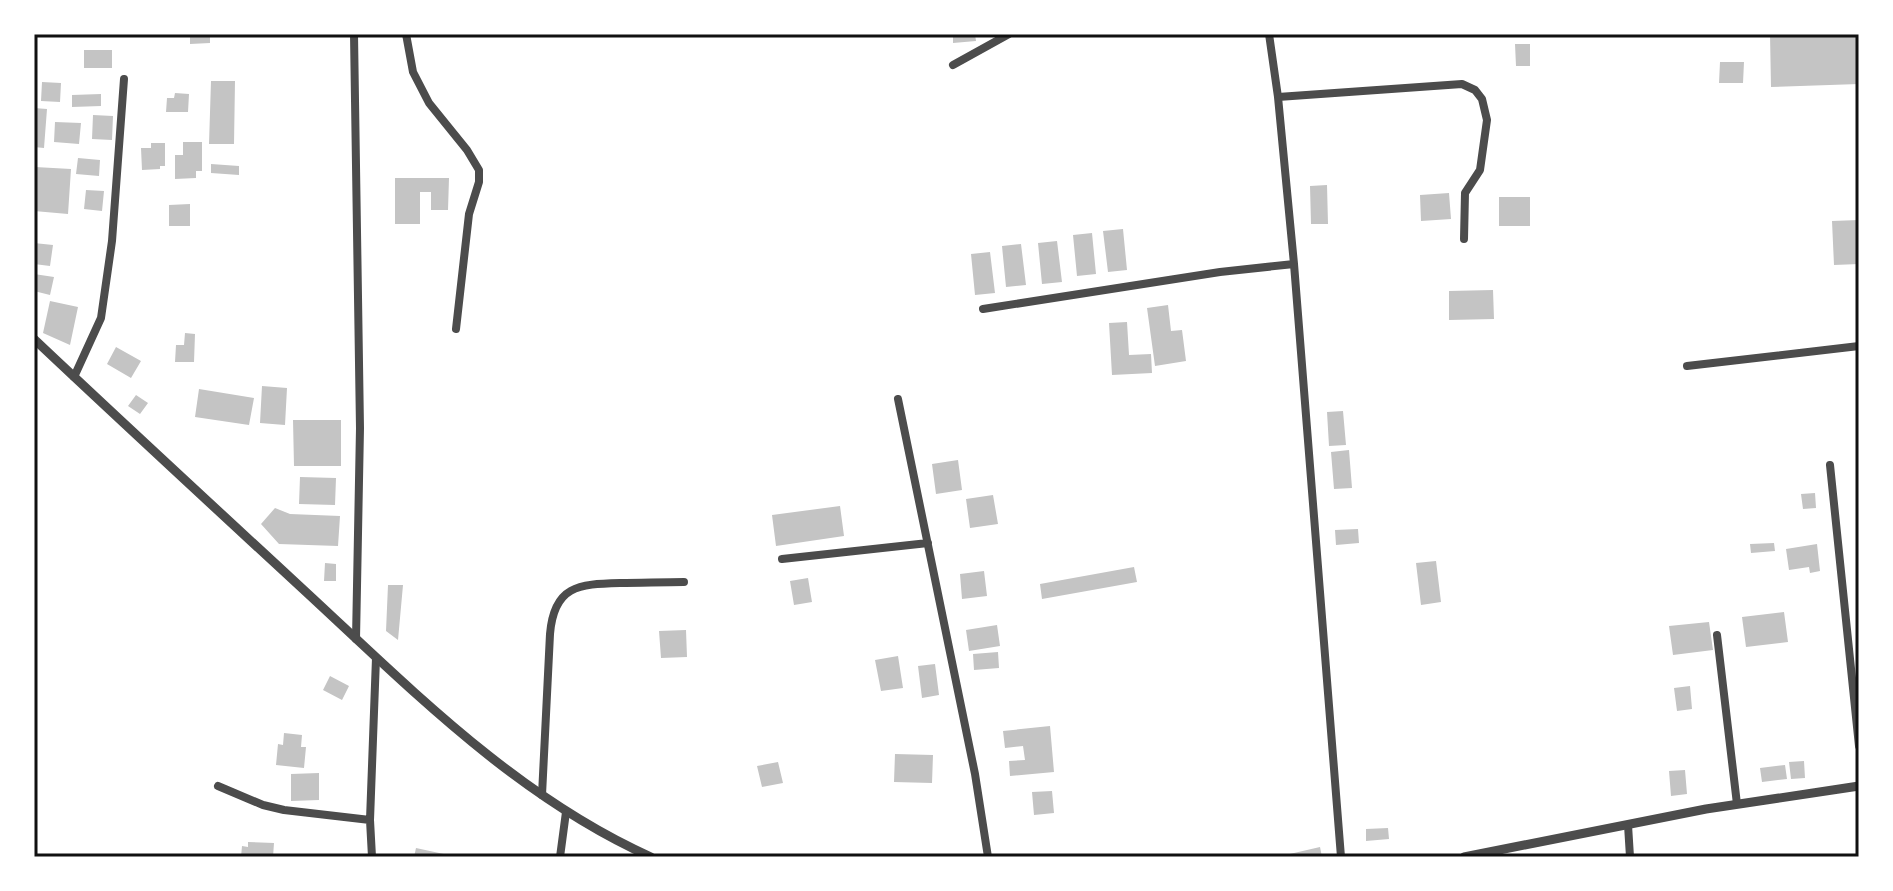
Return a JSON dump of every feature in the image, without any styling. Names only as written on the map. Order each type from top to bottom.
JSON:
[{"type":"street","points":[[354,34],[360,428],[356,639]]},
{"type":"street","points":[[406,34],[413,72],[429,103],[479,170],[479,182],[469,214],[456,329]]},
{"type":"street","points":[[953,65],[1009,34]]},
{"type":"street","points":[[1269,34],[1294,264],[1341,857]]},
{"type":"street","points":[[74,377],[101,318],[112,241],[124,79]]},
{"type":"street","points":[[1278,97],[1462,84],[1475,90],[1482,99],[1487,120],[1480,170],[1465,193],[1464,239]]},
{"type":"street","points":[[983,309],[1220,272],[1294,264]]},
{"type":"street","points":[[34,339],[376,658],[483,752],[566,812],[651,857]]},
{"type":"street","points":[[1687,366],[1859,346]]},
{"type":"street","points":[[898,399],[975,774],[988,857]]},
{"type":"street","points":[[1830,465],[1859,746]]},
{"type":"street","points":[[782,559],[928,543]]},
{"type":"street","points":[[542,795],[551,614],[558,602],[583,584],[684,582]]},
{"type":"street","points":[[1717,635],[1737,804]]},
{"type":"street","points":[[372,857],[370,820],[376,658]]},
{"type":"street","points":[[218,786],[263,805],[284,810],[370,820]]},
{"type":"street","points":[[1464,857],[1737,804],[1859,786]]},
{"type":"street","points":[[560,857],[566,812]]},
{"type":"street","points":[[1628,825],[1630,857]]},
{"type":"building","points":[[190,34],[210,34],[210,43],[190,44]]},
{"type":"building","points":[[953,34],[975,34],[976,41],[953,43]]},
{"type":"building","points":[[1770,34],[1859,34],[1859,84],[1771,87]]},
{"type":"building","points":[[1515,44],[1530,44],[1530,66],[1516,66]]},
{"type":"building","points":[[84,50],[112,50],[112,68],[84,68]]},
{"type":"building","points":[[1720,62],[1744,62],[1743,83],[1719,83]]},
{"type":"building","points":[[211,81],[235,81],[234,144],[209,144]]},
{"type":"building","points":[[42,82],[61,83],[60,102],[41,101]]},
{"type":"building","points":[[175,93],[189,94],[188,112],[166,112],[167,98],[174,98]]},
{"type":"building","points":[[101,94],[101,106],[72,107],[72,95]]},
{"type":"building","points":[[34,108],[47,109],[44,148],[34,147]]},
{"type":"building","points":[[93,115],[113,116],[112,140],[92,139]]},
{"type":"building","points":[[55,122],[81,123],[79,144],[54,142]]},
{"type":"building","points":[[183,142],[202,142],[202,171],[196,171],[196,178],[175,179],[175,155],[183,155]]},
{"type":"building","points":[[151,143],[165,143],[165,166],[142,170],[141,148],[151,148]]},
{"type":"building","points":[[78,158],[100,160],[99,176],[76,174]]},
{"type":"building","points":[[211,164],[239,166],[239,175],[211,173]]},
{"type":"building","points":[[35,167],[71,169],[68,214],[34,211]]},
{"type":"building","points":[[395,178],[449,178],[448,210],[431,210],[431,192],[420,192],[420,224],[395,224]]},
{"type":"building","points":[[1327,185],[1328,224],[1311,224],[1310,186]]},
{"type":"building","points":[[86,190],[104,191],[102,211],[84,209]]},
{"type":"building","points":[[1449,193],[1451,219],[1421,221],[1420,195]]},
{"type":"building","points":[[1499,197],[1530,197],[1530,226],[1499,226]]},
{"type":"building","points":[[190,204],[190,226],[169,226],[169,205]]},
{"type":"building","points":[[1859,220],[1859,264],[1834,265],[1832,221]]},
{"type":"building","points":[[1123,229],[1127,270],[1108,272],[1103,231]]},
{"type":"building","points":[[1092,233],[1096,274],[1077,276],[1073,235]]},
{"type":"building","points":[[1057,241],[1062,282],[1042,284],[1038,243]]},
{"type":"building","points":[[34,243],[53,245],[50,266],[34,264]]},
{"type":"building","points":[[1021,244],[1026,285],[1006,287],[1002,246]]},
{"type":"building","points":[[990,252],[995,293],[975,295],[971,254]]},
{"type":"building","points":[[34,274],[54,277],[50,295],[34,291]]},
{"type":"building","points":[[1493,290],[1494,319],[1449,320],[1449,291]]},
{"type":"building","points":[[50,301],[78,307],[70,345],[43,333]]},
{"type":"building","points":[[1168,305],[1171,331],[1182,330],[1186,361],[1155,366],[1147,308]]},
{"type":"building","points":[[1127,322],[1129,355],[1151,354],[1152,373],[1112,375],[1109,323]]},
{"type":"building","points":[[185,333],[195,334],[194,362],[175,362],[176,345],[184,345]]},
{"type":"building","points":[[116,347],[141,361],[131,378],[107,364]]},
{"type":"building","points":[[262,386],[287,388],[285,425],[260,423]]},
{"type":"building","points":[[199,389],[254,398],[249,425],[195,417]]},
{"type":"building","points":[[136,395],[148,403],[140,414],[128,406]]},
{"type":"building","points":[[1343,411],[1346,445],[1329,446],[1327,412]]},
{"type":"building","points":[[293,420],[341,420],[341,466],[294,466]]},
{"type":"building","points":[[1349,450],[1352,488],[1334,489],[1331,452]]},
{"type":"building","points":[[958,460],[962,490],[936,494],[932,464]]},
{"type":"building","points":[[300,477],[336,478],[335,505],[299,504]]},
{"type":"building","points":[[1815,493],[1816,508],[1803,509],[1801,494]]},
{"type":"building","points":[[993,495],[998,524],[970,528],[966,499]]},
{"type":"building","points":[[840,506],[844,536],[776,546],[772,515]]},
{"type":"building","points":[[275,508],[290,514],[340,516],[338,546],[279,544],[261,524]]},
{"type":"building","points":[[1358,529],[1359,543],[1336,545],[1335,530]]},
{"type":"building","points":[[1774,543],[1775,551],[1751,553],[1750,544]]},
{"type":"building","points":[[1817,544],[1820,571],[1810,573],[1809,567],[1789,570],[1786,549]]},
{"type":"building","points":[[1436,561],[1441,602],[1421,605],[1416,563]]},
{"type":"building","points":[[325,563],[336,564],[336,581],[324,581]]},
{"type":"building","points":[[1134,567],[1137,582],[1042,599],[1040,584]]},
{"type":"building","points":[[984,571],[987,596],[962,599],[960,574]]},
{"type":"building","points":[[808,578],[812,602],[794,605],[790,581]]},
{"type":"building","points":[[388,585],[403,585],[398,640],[386,631]]},
{"type":"building","points":[[1784,612],[1788,642],[1746,647],[1742,617]]},
{"type":"building","points":[[1709,622],[1713,650],[1673,655],[1669,626]]},
{"type":"building","points":[[997,625],[1000,646],[969,651],[966,630]]},
{"type":"building","points":[[686,630],[687,657],[661,658],[659,631]]},
{"type":"building","points":[[998,652],[999,668],[974,670],[973,654]]},
{"type":"building","points":[[898,656],[903,688],[881,691],[875,660]]},
{"type":"building","points":[[935,664],[939,695],[922,698],[918,666]]},
{"type":"building","points":[[330,676],[349,686],[342,700],[323,690]]},
{"type":"building","points":[[1690,686],[1692,709],[1677,711],[1674,688]]},
{"type":"building","points":[[1050,726],[1054,772],[1010,776],[1009,761],[1025,760],[1023,746],[1005,748],[1003,731]]},
{"type":"building","points":[[284,733],[302,735],[301,747],[306,747],[304,768],[276,765],[278,744],[283,745]]},
{"type":"building","points":[[895,754],[933,755],[932,783],[894,782]]},
{"type":"building","points":[[1804,761],[1805,778],[1791,779],[1789,762]]},
{"type":"building","points":[[778,762],[783,783],[762,787],[757,766]]},
{"type":"building","points":[[1785,765],[1787,779],[1762,782],[1760,768]]},
{"type":"building","points":[[1685,770],[1687,794],[1671,796],[1669,771]]},
{"type":"building","points":[[319,773],[319,800],[291,801],[291,774]]},
{"type":"building","points":[[1052,791],[1054,813],[1034,815],[1032,792]]},
{"type":"building","points":[[1388,828],[1389,839],[1366,841],[1366,829]]},
{"type":"building","points":[[248,842],[274,843],[273,857],[241,857],[242,846],[248,847]]},
{"type":"building","points":[[1320,847],[1322,857],[1281,857],[1281,856]]},
{"type":"building","points":[[416,848],[453,856],[453,857],[414,857]]}]
